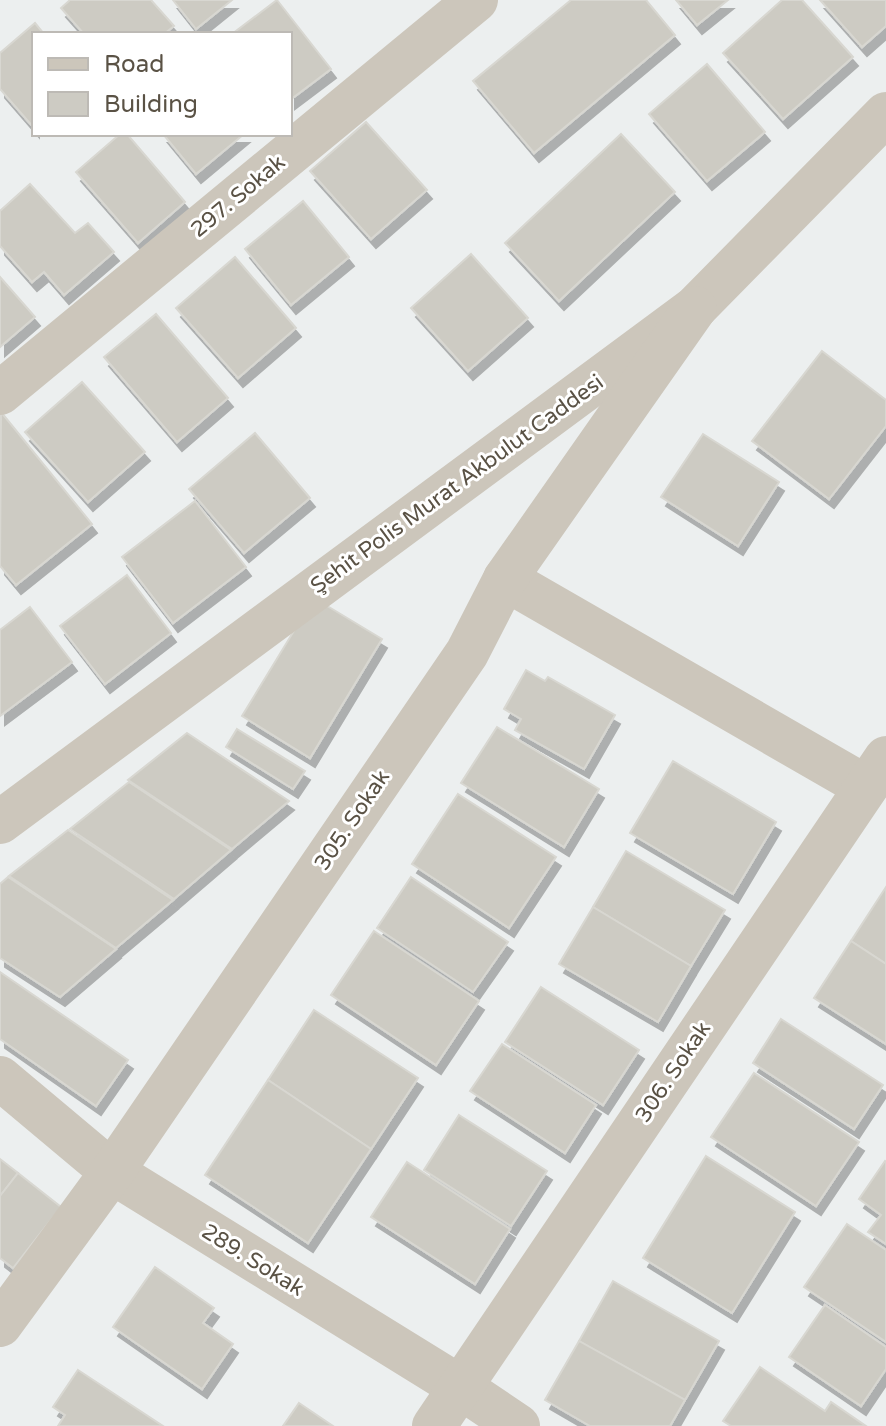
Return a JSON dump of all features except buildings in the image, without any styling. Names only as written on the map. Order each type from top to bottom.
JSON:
[{"type":"street","name":"297. Sokak","points":[[0,393],[476,0]]},
{"type":"street","name":"Şehit Polis Murat Akbulut Caddesi","points":[[0,822],[695,308],[886,114]]},
{"type":"street","name":"305. Sokak","points":[[0,1325],[112,1172],[467,653],[505,579],[695,308]]},
{"type":"street","points":[[505,579],[876,772]]},
{"type":"street","name":"306. Sokak","points":[[434,1426],[876,772]]},
{"type":"street","name":"289. Sokak","points":[[0,1078],[112,1172],[518,1426]]}]
